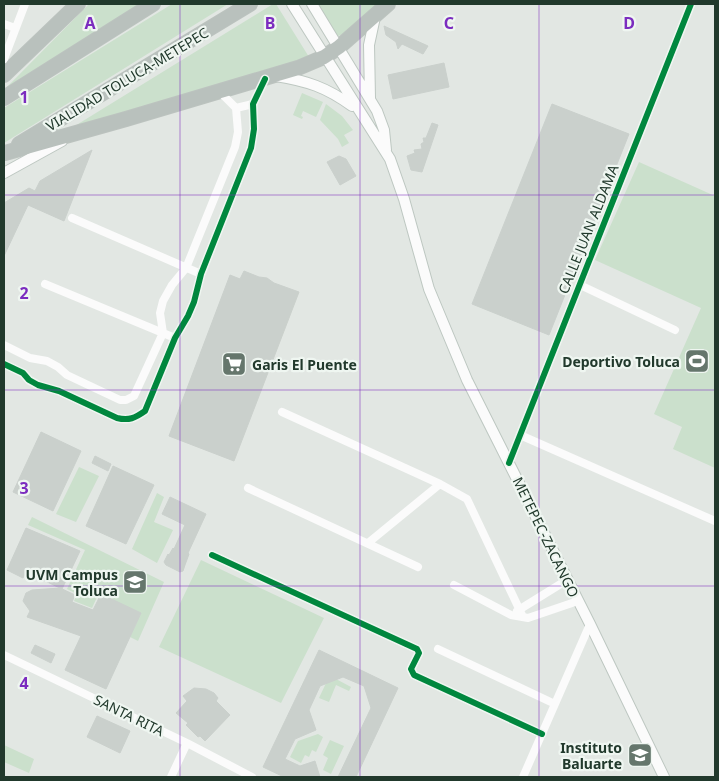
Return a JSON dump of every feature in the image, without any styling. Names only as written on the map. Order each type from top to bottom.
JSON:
[{"type":"highway","points":[[4,75],[78,4]]},
{"type":"highway","points":[[4,98],[152,4]]},
{"type":"highway","name":"VIALIDAD TOLUCA-METEPEC","points":[[4,154],[250,4]]},
{"type":"highway","points":[[4,154],[270,78],[324,57],[339,48],[388,4]]},
{"type":"main road","name":"METEPEC-ZACANGO","points":[[292,4],[324,57],[386,151],[404,199],[429,289],[467,380],[590,624],[664,777]]},
{"type":"main road","name":"METEPEC-ZACANGO","points":[[312,4],[370,99],[384,130],[386,151]]},
{"type":"main road","points":[[370,99],[369,45],[375,17]]},
{"type":"main road","points":[[270,78],[312,83],[334,94],[358,110]]},
{"type":"main road","points":[[4,174],[75,134]]},
{"type":"street","points":[[4,59],[25,4]]},
{"type":"street","name":"CALLE JUAN ALDAMA","points":[[509,463],[691,4]]},
{"type":"street","points":[[4,24],[15,28]]},
{"type":"street","points":[[4,364],[23,373],[32,382],[50,390],[59,391],[117,418],[126,420],[136,418],[145,411],[175,338],[194,302],[201,274],[251,148],[254,129],[253,104],[270,78]]},
{"type":"street","points":[[4,345],[30,358],[47,361],[67,375],[120,400],[130,398],[136,393],[163,333],[160,316],[162,301],[186,268],[235,147],[238,132],[236,108],[220,92]]},
{"type":"street","points":[[236,108],[253,104]]},
{"type":"street","points":[[238,132],[254,129]]},
{"type":"street","points":[[72,218],[201,274]]},
{"type":"street","points":[[45,284],[175,338]]},
{"type":"street","points":[[580,285],[675,330]]},
{"type":"street","points":[[23,373],[30,358]]},
{"type":"street","points":[[59,391],[67,375]]},
{"type":"street","points":[[282,412],[463,496],[469,502],[521,614],[528,618],[578,601]]},
{"type":"street","points":[[520,435],[715,520]]},
{"type":"street","points":[[368,543],[440,484]]},
{"type":"street","points":[[248,488],[418,567]]},
{"type":"street","points":[[212,555],[417,649],[419,653],[411,670],[414,675],[542,734]]},
{"type":"street","points":[[454,585],[511,615],[521,614],[538,598],[567,580]]},
{"type":"street","points":[[538,598],[547,612]]},
{"type":"street","points":[[523,777],[590,624]]},
{"type":"street","points":[[438,649],[555,704]]},
{"type":"street","name":"SANTA RITA","points":[[4,656],[187,743],[252,777]]},
{"type":"street","points":[[171,777],[187,743]]},
{"type":"green space","points":[[89,4],[142,4],[4,90]]},
{"type":"green space","points":[[172,4],[228,4],[4,143],[4,108]]},
{"type":"green space","points":[[273,4],[276,4],[309,57],[300,63],[65,132]]},
{"type":"green space","points":[[318,4],[377,4],[363,19],[336,37]]},
{"type":"green space","points":[[302,93],[323,102],[316,117],[303,111],[302,119],[293,115]]},
{"type":"green space","points":[[326,104],[342,116],[353,130],[344,135],[349,143],[342,147],[338,139],[320,120]]},
{"type":"green space","name":"Deportivo Toluca","points":[[639,162],[715,196],[715,468],[673,449],[682,427],[654,414],[701,308],[595,260]]},
{"type":"green space","points":[[79,467],[99,476],[76,522],[56,514]]},
{"type":"green space","points":[[157,493],[164,497],[154,522],[173,530],[157,563],[132,549]]},
{"type":"green space","points":[[32,517],[164,582],[138,641],[130,637],[141,613],[98,595],[92,608],[74,601],[77,594],[67,589],[85,550],[28,525]]},
{"type":"green space","points":[[201,560],[324,618],[281,703],[159,647]]},
{"type":"green space","points":[[336,679],[351,687],[349,691],[336,685],[329,702],[319,698],[327,681]]},
{"type":"green space","points":[[318,734],[323,737],[316,752],[312,750],[309,757],[305,755],[301,763],[290,757],[298,741]]},
{"type":"green space","points":[[330,740],[344,746],[331,774],[323,770],[328,758],[323,755]]},
{"type":"green space","points":[[4,745],[34,759],[29,773],[4,762]]},
{"type":"building","points":[[384,26],[428,46],[423,54],[402,44],[398,49],[396,42],[386,35]]},
{"type":"building","points":[[444,63],[449,87],[393,99],[388,75]]},
{"type":"building","points":[[552,104],[629,134],[549,335],[472,304]]},
{"type":"building","points":[[432,123],[438,125],[422,172],[411,170],[407,156],[415,153],[414,150],[422,149],[423,138],[426,138]]},
{"type":"building","points":[[92,150],[64,221],[28,205],[4,256],[4,203],[29,188],[35,191],[40,181]]},
{"type":"building","points":[[339,156],[346,159],[356,176],[340,185],[327,162]]},
{"type":"building","name":"Garis El Puente","points":[[244,271],[267,278],[274,283],[299,292],[234,461],[169,436],[230,275],[240,279]]},
{"type":"building","points":[[41,432],[81,451],[53,511],[13,492]]},
{"type":"building","points":[[95,456],[111,464],[108,471],[92,463]]},
{"type":"building","points":[[113,466],[154,485],[126,544],[86,526]]},
{"type":"building","points":[[170,497],[206,514],[188,553],[183,571],[180,572],[164,562],[168,554],[174,549],[185,525],[162,514]]},
{"type":"building","points":[[26,528],[80,551],[62,589],[26,572],[23,578],[7,570]]},
{"type":"building","points":[[60,588],[75,595],[72,602],[93,610],[101,594],[141,613],[106,689],[65,670],[81,636],[27,617],[30,611],[23,601],[26,593],[32,590]]},
{"type":"building","points":[[35,645],[55,654],[51,663],[31,653]]},
{"type":"building","points":[[319,650],[398,688],[356,777],[338,777],[371,708],[364,686],[343,677],[320,686],[309,710],[316,730],[295,739],[285,759],[300,766],[315,761],[320,777],[284,777],[263,767]]},
{"type":"building","points":[[194,688],[206,689],[214,693],[218,698],[216,701],[230,715],[205,741],[200,736],[198,737],[186,725],[188,723],[176,713],[187,701],[183,696]]},
{"type":"building","points":[[97,716],[130,731],[120,753],[87,737]]},
{"type":"cycle path","points":[[509,463],[691,4]]},
{"type":"cycle path","points":[[4,364],[23,373],[29,380],[38,385],[59,391],[117,418],[132,418],[145,411],[175,338],[194,302],[201,274],[251,148],[254,129],[253,104],[265,79]]},
{"type":"cycle path","points":[[212,555],[417,649],[419,653],[411,669],[414,675],[542,734]]},
{"type":"place","name":"Deportivo Toluca","points":[[697,361]]},
{"type":"place","name":"Garis El Puente","points":[[234,364]]},
{"type":"place","name":"UVM Campus Toluca","points":[[135,582]]},
{"type":"place","name":"Instituto Baluarte","points":[[640,755]]}]
